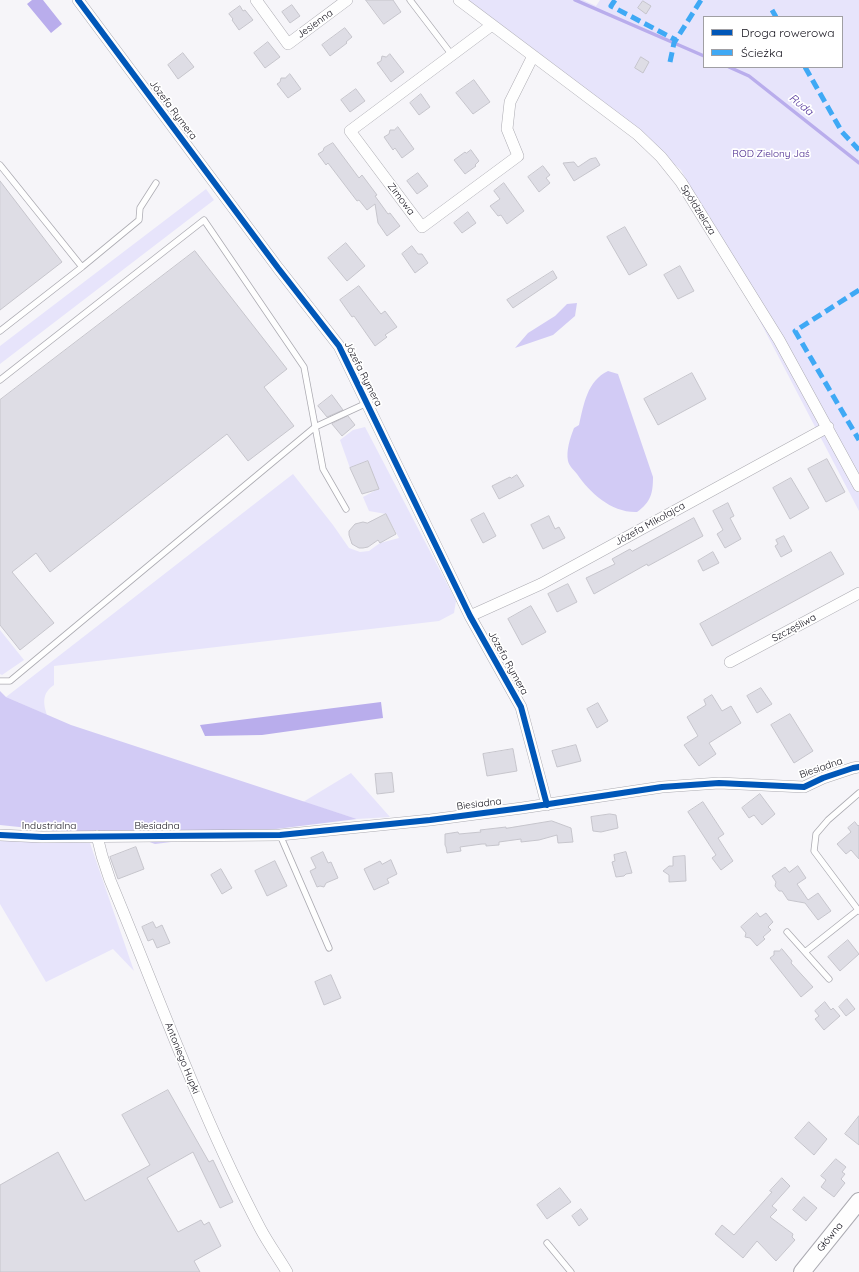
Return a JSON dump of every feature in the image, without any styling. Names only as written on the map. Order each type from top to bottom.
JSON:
[{"type":"street","name":"Józefa Rymera","points":[[78,0],[278,268],[339,346],[470,616],[521,708],[547,805]]},
{"type":"street","name":"Jesienna","points":[[256,0],[288,44],[347,0]]},
{"type":"street","name":"Spółdzielcza","points":[[459,0],[637,134],[661,157],[681,182],[779,340],[859,486]]},
{"type":"street","name":"Zimowa","points":[[492,25],[350,131],[422,227],[518,156],[507,128],[510,102],[533,56]]},
{"type":"street","name":"Józefa Mikołajca","points":[[470,616],[541,584],[828,427]]},
{"type":"street","name":"Szczęśliwa","points":[[730,662],[859,593]]},
{"type":"street","name":"Biesiadna","points":[[97,836],[280,835],[430,820],[547,805],[669,786],[719,783],[804,787],[823,778],[859,767]]},
{"type":"street","name":"Industrialna","points":[[0,835],[42,837],[97,836]]},
{"type":"street","name":"Antoniego Hupki","points":[[97,836],[110,880],[188,1074],[226,1159],[257,1222],[287,1272]]},
{"type":"street","name":"Główna","points":[[802,1272],[859,1202]]},
{"type":"lane","points":[[410,0],[452,55]]},
{"type":"lane","points":[[0,165],[82,267]]},
{"type":"lane","points":[[0,331],[139,220],[140,208],[156,183]]},
{"type":"lane","points":[[0,380],[204,220],[304,367],[323,469],[346,509]]},
{"type":"lane","points":[[0,682],[10,680],[315,427],[367,403]]},
{"type":"lane","points":[[805,952],[858,910],[814,851],[816,834],[828,820],[859,794]]},
{"type":"lane","points":[[280,835],[329,948]]},
{"type":"lane","points":[[787,932],[829,979]]},
{"type":"lane","points":[[547,1242],[571,1272]]},
{"type":"green space","name":"ROD Zielony Jaś","points":[[468,0],[583,0],[596,6],[600,0],[859,0],[859,511],[681,170],[556,66]]},
{"type":"green space","points":[[206,189],[214,200],[0,364],[0,346]]},
{"type":"green space","points":[[365,427],[456,601],[454,613],[439,621],[54,666],[54,685],[47,691],[44,698],[47,715],[6,697],[293,474],[349,548],[360,552],[369,551],[380,543],[399,538],[386,514],[369,511],[363,497],[378,489],[368,461],[350,468],[340,440],[353,430]]},
{"type":"green space","points":[[0,630],[24,660],[2,675],[0,674]]},
{"type":"green space","points":[[351,773],[390,817],[357,819],[303,802]]},
{"type":"green space","points":[[0,838],[90,843],[134,971],[113,949],[46,982],[0,904]]},
{"type":"shaded area","points":[[32,0],[43,0],[62,24],[51,33],[27,4]]},
{"type":"shaded area","points":[[577,303],[575,316],[553,335],[515,348],[528,333],[555,316],[567,304]]},
{"type":"shaded area","points":[[608,371],[618,374],[653,477],[652,492],[650,497],[645,505],[637,512],[619,509],[595,495],[570,466],[568,461],[570,440],[574,428],[579,425],[591,387],[601,375]]},
{"type":"shaded area","points":[[0,691],[6,697],[71,725],[357,819],[155,844],[144,840],[0,825]]},
{"type":"shaded area","points":[[381,702],[383,718],[262,735],[205,736],[200,725]]},
{"type":"building","points":[[366,0],[393,0],[401,12],[384,24]]},
{"type":"building","points":[[643,1],[651,6],[646,14],[638,8]]},
{"type":"building","points":[[292,5],[300,16],[290,23],[282,12]]},
{"type":"building","points":[[240,6],[243,11],[245,10],[253,20],[239,30],[229,14]]},
{"type":"building","points":[[345,28],[352,37],[346,42],[347,43],[330,56],[322,45]]},
{"type":"building","points":[[268,42],[280,57],[265,68],[254,53]]},
{"type":"building","points":[[183,53],[194,67],[178,79],[168,65]]},
{"type":"building","points":[[390,54],[404,72],[391,82],[377,63],[381,61],[382,56],[386,57]]},
{"type":"building","points":[[641,57],[649,62],[643,73],[635,68]]},
{"type":"building","points":[[290,74],[301,89],[288,98],[277,84],[280,82],[281,78],[285,78]]},
{"type":"building","points":[[474,80],[490,102],[473,114],[456,93]]},
{"type":"building","points":[[356,89],[365,101],[350,112],[341,100]]},
{"type":"building","points":[[421,94],[430,107],[419,115],[410,103]]},
{"type":"building","points":[[398,127],[414,149],[402,158],[395,148],[393,150],[384,137],[389,134],[390,130],[394,130]]},
{"type":"building","points":[[333,143],[359,178],[362,175],[377,195],[375,196],[388,214],[390,213],[400,226],[387,236],[378,223],[375,204],[367,210],[359,200],[357,201],[328,163],[326,165],[318,154],[323,151],[324,148]]},
{"type":"building","points":[[471,150],[479,161],[475,165],[476,166],[465,174],[454,160],[465,152],[466,153]]},
{"type":"building","points":[[596,158],[600,165],[574,181],[563,163],[574,162],[578,167],[590,159]]},
{"type":"building","points":[[543,166],[550,175],[546,178],[550,183],[539,192],[528,177]]},
{"type":"building","points":[[418,173],[428,186],[417,194],[407,181]]},
{"type":"building","points":[[0,181],[62,262],[0,310]]},
{"type":"building","points":[[504,183],[524,211],[507,224],[501,215],[498,216],[490,206],[500,199],[494,191]]},
{"type":"building","points":[[468,212],[476,223],[462,233],[454,223]]},
{"type":"building","points":[[625,227],[647,265],[629,275],[607,237]]},
{"type":"building","points":[[346,243],[365,266],[347,281],[328,258]]},
{"type":"building","points":[[412,246],[418,254],[422,254],[428,263],[415,273],[402,254]]},
{"type":"building","points":[[195,251],[287,369],[264,387],[294,426],[248,461],[227,434],[50,572],[36,553],[12,572],[54,623],[20,650],[0,625],[0,400]]},
{"type":"building","points":[[680,266],[694,291],[678,299],[664,275]]},
{"type":"building","points":[[553,271],[557,278],[513,308],[507,300]]},
{"type":"building","points":[[359,286],[381,314],[385,311],[397,327],[385,335],[387,337],[375,346],[354,316],[352,317],[340,300]]},
{"type":"building","points":[[692,373],[706,399],[658,425],[644,399]]},
{"type":"building","points":[[332,395],[343,410],[327,417],[318,406]]},
{"type":"building","points":[[348,416],[355,425],[342,436],[332,424]]},
{"type":"building","points":[[827,459],[845,492],[826,502],[808,469]]},
{"type":"building","points":[[368,461],[379,489],[362,494],[350,468]]},
{"type":"building","points":[[517,475],[524,486],[499,499],[492,486]]},
{"type":"building","points":[[791,478],[809,508],[790,519],[773,488]]},
{"type":"building","points":[[728,503],[734,516],[730,518],[741,539],[725,548],[717,534],[723,530],[713,511]]},
{"type":"building","points":[[484,513],[496,536],[483,543],[471,520]]},
{"type":"building","points":[[386,514],[396,534],[380,543],[378,540],[368,547],[359,548],[352,544],[349,531],[355,524],[363,522],[367,523]]},
{"type":"building","points":[[549,516],[555,529],[559,527],[565,538],[543,549],[531,525]]},
{"type":"building","points":[[694,518],[703,536],[648,566],[647,564],[594,594],[586,578],[615,564],[612,559],[630,549],[632,551]]},
{"type":"building","points":[[784,536],[792,551],[781,557],[775,546],[778,544],[776,540]]},
{"type":"building","points":[[713,552],[719,563],[703,571],[698,561]]},
{"type":"building","points":[[831,552],[844,574],[712,646],[700,624]]},
{"type":"building","points":[[568,584],[577,602],[557,612],[548,594]]},
{"type":"building","points":[[531,606],[546,632],[522,645],[508,619]]},
{"type":"building","points":[[761,688],[772,704],[757,713],[747,696]]},
{"type":"building","points":[[712,695],[722,711],[731,706],[741,723],[709,743],[716,754],[699,766],[684,745],[698,736],[687,717],[706,705],[704,700]]},
{"type":"building","points":[[598,703],[608,721],[597,728],[587,709]]},
{"type":"building","points":[[790,714],[813,751],[794,763],[771,725]]},
{"type":"building","points":[[576,745],[581,761],[557,767],[552,751]]},
{"type":"building","points":[[513,749],[517,771],[487,776],[483,754]]},
{"type":"building","points":[[392,773],[394,792],[377,794],[375,774]]},
{"type":"building","points":[[760,794],[775,814],[762,825],[754,815],[749,818],[742,808]]},
{"type":"building","points":[[703,802],[724,834],[718,838],[733,861],[721,870],[712,858],[716,855],[688,812]]},
{"type":"building","points":[[610,814],[616,815],[618,828],[601,832],[593,831],[591,817]]},
{"type":"building","points":[[552,821],[571,828],[573,842],[558,843],[557,835],[539,840],[521,842],[521,839],[499,842],[499,845],[486,846],[486,844],[482,844],[460,847],[461,851],[447,853],[445,834],[458,832],[459,834],[481,832],[480,830],[506,828]]},
{"type":"building","points":[[855,822],[858,826],[859,825],[859,859],[851,850],[846,854],[837,844],[851,832],[848,828]]},
{"type":"building","points":[[136,847],[144,869],[118,879],[110,857]]},
{"type":"building","points":[[323,852],[328,863],[331,862],[338,878],[326,883],[324,887],[317,887],[310,871],[316,868],[311,858]]},
{"type":"building","points":[[626,852],[632,873],[616,877],[612,862],[615,861],[614,855]]},
{"type":"building","points":[[685,856],[686,881],[669,882],[669,875],[663,871],[669,866],[673,866],[673,857]]},
{"type":"building","points":[[391,860],[397,874],[387,879],[389,883],[374,890],[364,869],[380,861],[382,864]]},
{"type":"building","points":[[275,861],[287,886],[267,896],[255,871]]},
{"type":"building","points":[[798,866],[806,878],[797,884],[808,900],[818,893],[831,911],[818,920],[805,903],[788,900],[782,891],[779,891],[775,886],[776,882],[772,876],[785,867],[789,872]]},
{"type":"building","points":[[221,869],[232,888],[222,894],[211,875]]},
{"type":"building","points":[[757,913],[760,917],[766,913],[773,922],[768,927],[771,930],[763,937],[765,939],[757,946],[750,938],[745,937],[746,933],[741,927]]},
{"type":"building","points":[[153,922],[156,928],[162,925],[170,943],[157,948],[153,939],[148,941],[142,927]]},
{"type":"building","points":[[848,940],[859,954],[840,971],[828,957]]},
{"type":"building","points":[[782,949],[792,961],[791,963],[813,987],[801,997],[770,958],[774,955],[774,951],[779,951]]},
{"type":"building","points":[[331,975],[341,998],[324,1005],[315,982]]},
{"type":"building","points":[[847,999],[855,1009],[846,1016],[839,1007]]},
{"type":"building","points":[[825,1002],[831,1010],[833,1008],[840,1016],[824,1030],[815,1019],[819,1016],[815,1011]]},
{"type":"building","points":[[168,1090],[209,1162],[213,1160],[233,1202],[220,1208],[193,1152],[147,1178],[178,1232],[201,1220],[204,1225],[209,1222],[221,1246],[194,1261],[200,1272],[0,1272],[0,1185],[58,1152],[85,1201],[150,1165],[122,1115]]},
{"type":"building","points":[[859,1116],[859,1145],[845,1134]]},
{"type":"building","points":[[809,1122],[827,1139],[814,1155],[795,1138]]},
{"type":"building","points":[[836,1159],[846,1167],[842,1172],[845,1174],[841,1179],[845,1183],[834,1197],[821,1187],[826,1180],[821,1176]]},
{"type":"building","points":[[782,1178],[790,1186],[772,1206],[777,1210],[770,1217],[793,1234],[792,1237],[795,1240],[776,1261],[757,1241],[743,1258],[715,1234],[722,1225],[734,1235],[772,1192],[770,1191]]},
{"type":"building","points":[[560,1188],[571,1202],[547,1219],[537,1205]]},
{"type":"building","points":[[804,1197],[817,1208],[806,1221],[793,1210]]},
{"type":"building","points":[[581,1209],[588,1219],[579,1226],[572,1216]]},
{"type":"waterway","name":"Ruda","points":[[575,0],[703,56]]},
{"type":"waterway","name":"Ruda","points":[[731,68],[749,76],[859,163]]},
{"type":"marked path","points":[[615,0],[611,6],[676,40]]},
{"type":"marked path","points":[[670,62],[674,43],[701,0]]},
{"type":"marked path","points":[[772,10],[775,16]]},
{"type":"marked path","points":[[806,68],[842,132],[859,150]]},
{"type":"marked path","points":[[859,290],[795,331],[859,440]]},
{"type":"cycle path","points":[[78,0],[278,268],[339,346],[470,616],[521,707],[547,805]]},
{"type":"cycle path","points":[[0,835],[42,837],[280,835],[430,820],[662,787],[719,783],[804,787],[823,778],[859,767]]}]
